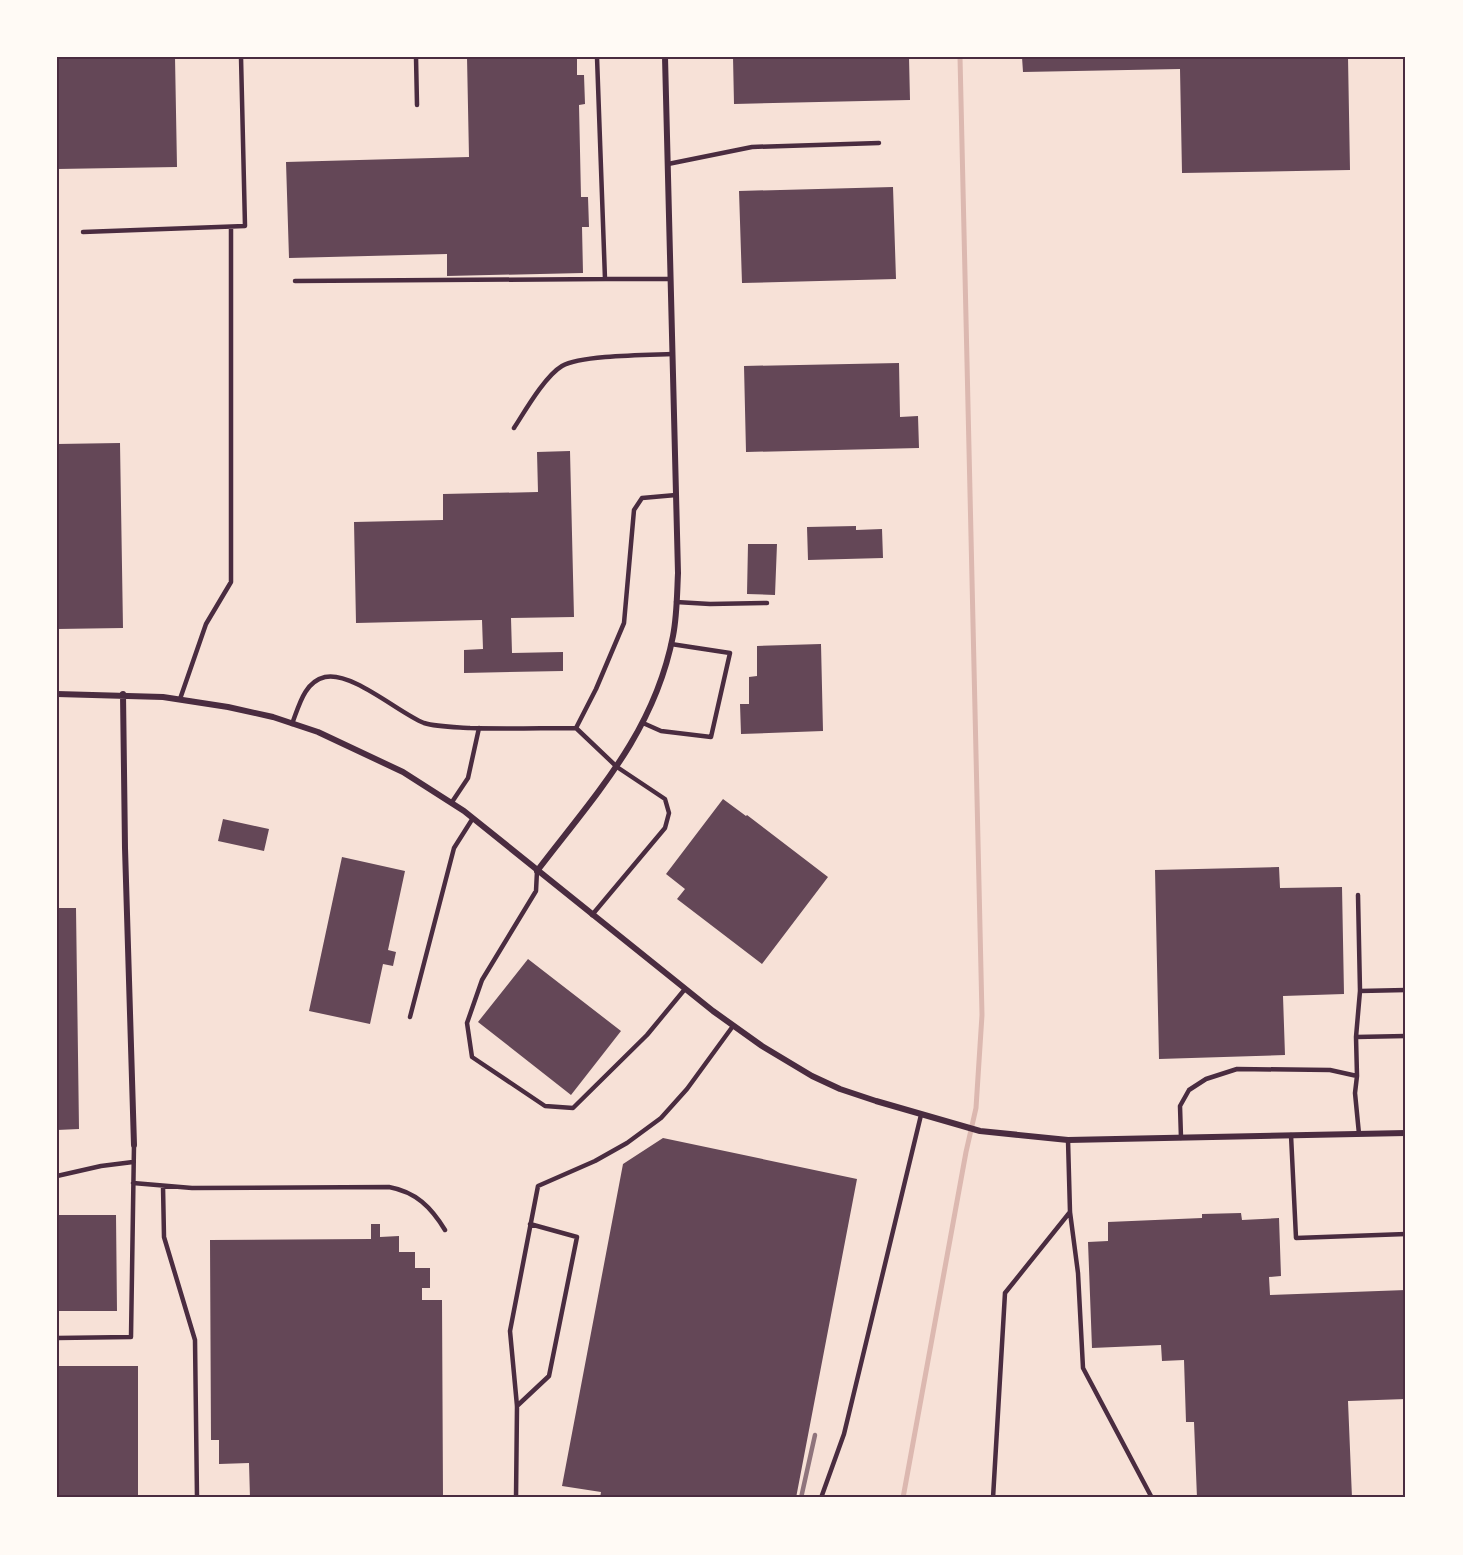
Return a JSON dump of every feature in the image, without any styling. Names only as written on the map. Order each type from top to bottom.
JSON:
[{"type":"street","points":[[537,871],[616,767],[644,723],[658,691],[671,644],[678,573],[665,57]]},
{"type":"street","points":[[57,694],[123,694],[180,699],[228,707],[292,724],[355,748],[393,767],[452,802],[685,989],[770,1052],[822,1080],[876,1101],[980,1131],[1068,1140],[1406,1133]]},
{"type":"street","points":[[123,694],[134,1145]]},
{"type":"lane","points":[[83,232],[244,226],[241,57]]},
{"type":"lane","points":[[416,57],[417,105]]},
{"type":"lane","points":[[597,57],[605,279]]},
{"type":"lane","points":[[668,164],[752,147],[879,143]]},
{"type":"lane","points":[[180,699],[206,624],[231,582],[231,227]]},
{"type":"lane","points":[[295,281],[670,279]]},
{"type":"lane","points":[[514,428],[537,392],[562,366],[581,360],[672,354]]},
{"type":"lane","points":[[576,728],[596,689],[624,623],[634,510],[642,498],[676,495]]},
{"type":"lane","points":[[676,602],[767,603]]},
{"type":"lane","points":[[644,723],[661,731],[711,737],[730,653],[671,644]]},
{"type":"lane","points":[[292,724],[304,695],[313,681],[328,676],[351,681],[425,723],[478,728],[576,728],[616,767],[665,799],[669,813],[665,828],[592,915]]},
{"type":"lane","points":[[452,802],[468,778],[478,728]]},
{"type":"lane","points":[[410,1017],[454,848],[473,818]]},
{"type":"lane","points":[[537,871],[536,891],[482,980],[467,1023],[472,1058],[545,1106],[573,1108],[647,1035],[685,989]]},
{"type":"lane","points":[[1358,896],[1360,991],[1355,1093],[1359,1134]]},
{"type":"lane","points":[[1360,991],[1406,990]]},
{"type":"lane","points":[[516,1498],[517,1406],[510,1331],[538,1186],[595,1161],[627,1143],[661,1118],[687,1089],[733,1026]]},
{"type":"lane","points":[[1356,1037],[1406,1036]]},
{"type":"lane","points":[[1181,1138],[1180,1106],[1189,1090],[1206,1079],[1237,1069],[1330,1070],[1357,1076]]},
{"type":"lane","points":[[821,1498],[844,1434],[921,1115]]},
{"type":"lane","points":[[1292,1135],[1296,1238],[1406,1234]]},
{"type":"lane","points":[[1068,1140],[1070,1212],[1078,1273],[1083,1368],[1152,1498]]},
{"type":"lane","points":[[57,1338],[131,1336],[134,1145]]},
{"type":"lane","points":[[57,1176],[101,1166],[134,1162]]},
{"type":"lane","points":[[133,1183],[192,1188],[389,1187],[403,1190],[429,1206],[445,1230]]},
{"type":"lane","points":[[163,1186],[164,1237],[195,1340],[197,1498]]},
{"type":"lane","points":[[993,1498],[997,1461],[1005,1293],[1070,1212]]},
{"type":"lane","points":[[517,1406],[549,1376],[577,1237],[530,1224]]},
{"type":"building","points":[[57,57],[175,57],[177,167],[57,169]]},
{"type":"building","points":[[467,57],[577,57],[577,75],[584,75],[585,104],[579,105],[581,197],[588,197],[589,227],[582,227],[583,273],[447,276],[447,254],[289,258],[286,162],[469,157]]},
{"type":"building","points":[[733,57],[909,57],[910,100],[734,104]]},
{"type":"building","points":[[1022,57],[1348,57],[1350,170],[1182,173],[1180,69],[1023,72]]},
{"type":"building","points":[[893,187],[896,279],[742,283],[739,191]]},
{"type":"building","points":[[899,363],[900,417],[918,416],[919,448],[746,452],[744,366]]},
{"type":"building","points":[[120,443],[123,628],[57,629],[57,444]]},
{"type":"building","points":[[570,451],[574,617],[511,618],[512,653],[563,652],[563,671],[464,673],[464,650],[483,649],[482,620],[356,623],[354,522],[443,520],[443,494],[538,492],[537,452]]},
{"type":"building","points":[[856,526],[856,530],[882,529],[883,558],[808,560],[807,527]]},
{"type":"building","points":[[748,544],[777,544],[775,595],[747,594]]},
{"type":"building","points":[[821,644],[823,731],[741,734],[740,704],[749,704],[749,677],[757,676],[757,646]]},
{"type":"building","points":[[723,799],[828,877],[762,964],[677,899],[685,889],[666,874]]},
{"type":"building","points":[[223,819],[269,829],[264,851],[218,841]]},
{"type":"building","points":[[342,857],[405,871],[388,950],[396,952],[393,966],[383,964],[370,1024],[309,1011]]},
{"type":"building","points":[[1279,867],[1280,888],[1342,887],[1344,994],[1283,996],[1285,1055],[1159,1059],[1155,870]]},
{"type":"building","points":[[57,908],[76,908],[79,1129],[57,1130]]},
{"type":"building","points":[[528,959],[621,1031],[571,1095],[478,1022]]},
{"type":"building","points":[[663,1138],[857,1179],[796,1498],[600,1498],[601,1492],[562,1486],[623,1164]]},
{"type":"building","points":[[1241,1213],[1242,1220],[1279,1218],[1281,1276],[1269,1277],[1270,1295],[1406,1290],[1406,1399],[1348,1401],[1352,1498],[1197,1498],[1194,1422],[1186,1422],[1184,1360],[1162,1361],[1161,1345],[1092,1348],[1088,1242],[1108,1241],[1108,1222],[1202,1218],[1202,1214]]},
{"type":"building","points":[[57,1215],[116,1215],[117,1311],[57,1311]]},
{"type":"building","points":[[371,1224],[380,1224],[380,1237],[399,1236],[399,1252],[415,1252],[415,1268],[430,1268],[430,1288],[422,1288],[422,1300],[442,1300],[443,1498],[250,1498],[249,1463],[219,1464],[219,1440],[211,1440],[210,1240],[371,1239]]},
{"type":"building","points":[[57,1366],[138,1366],[138,1498],[57,1498]]},
{"type":"waterway","points":[[903,1498],[976,1108],[982,1015],[960,57]]},
{"type":"railway","points":[[801,1498],[815,1435]]}]
